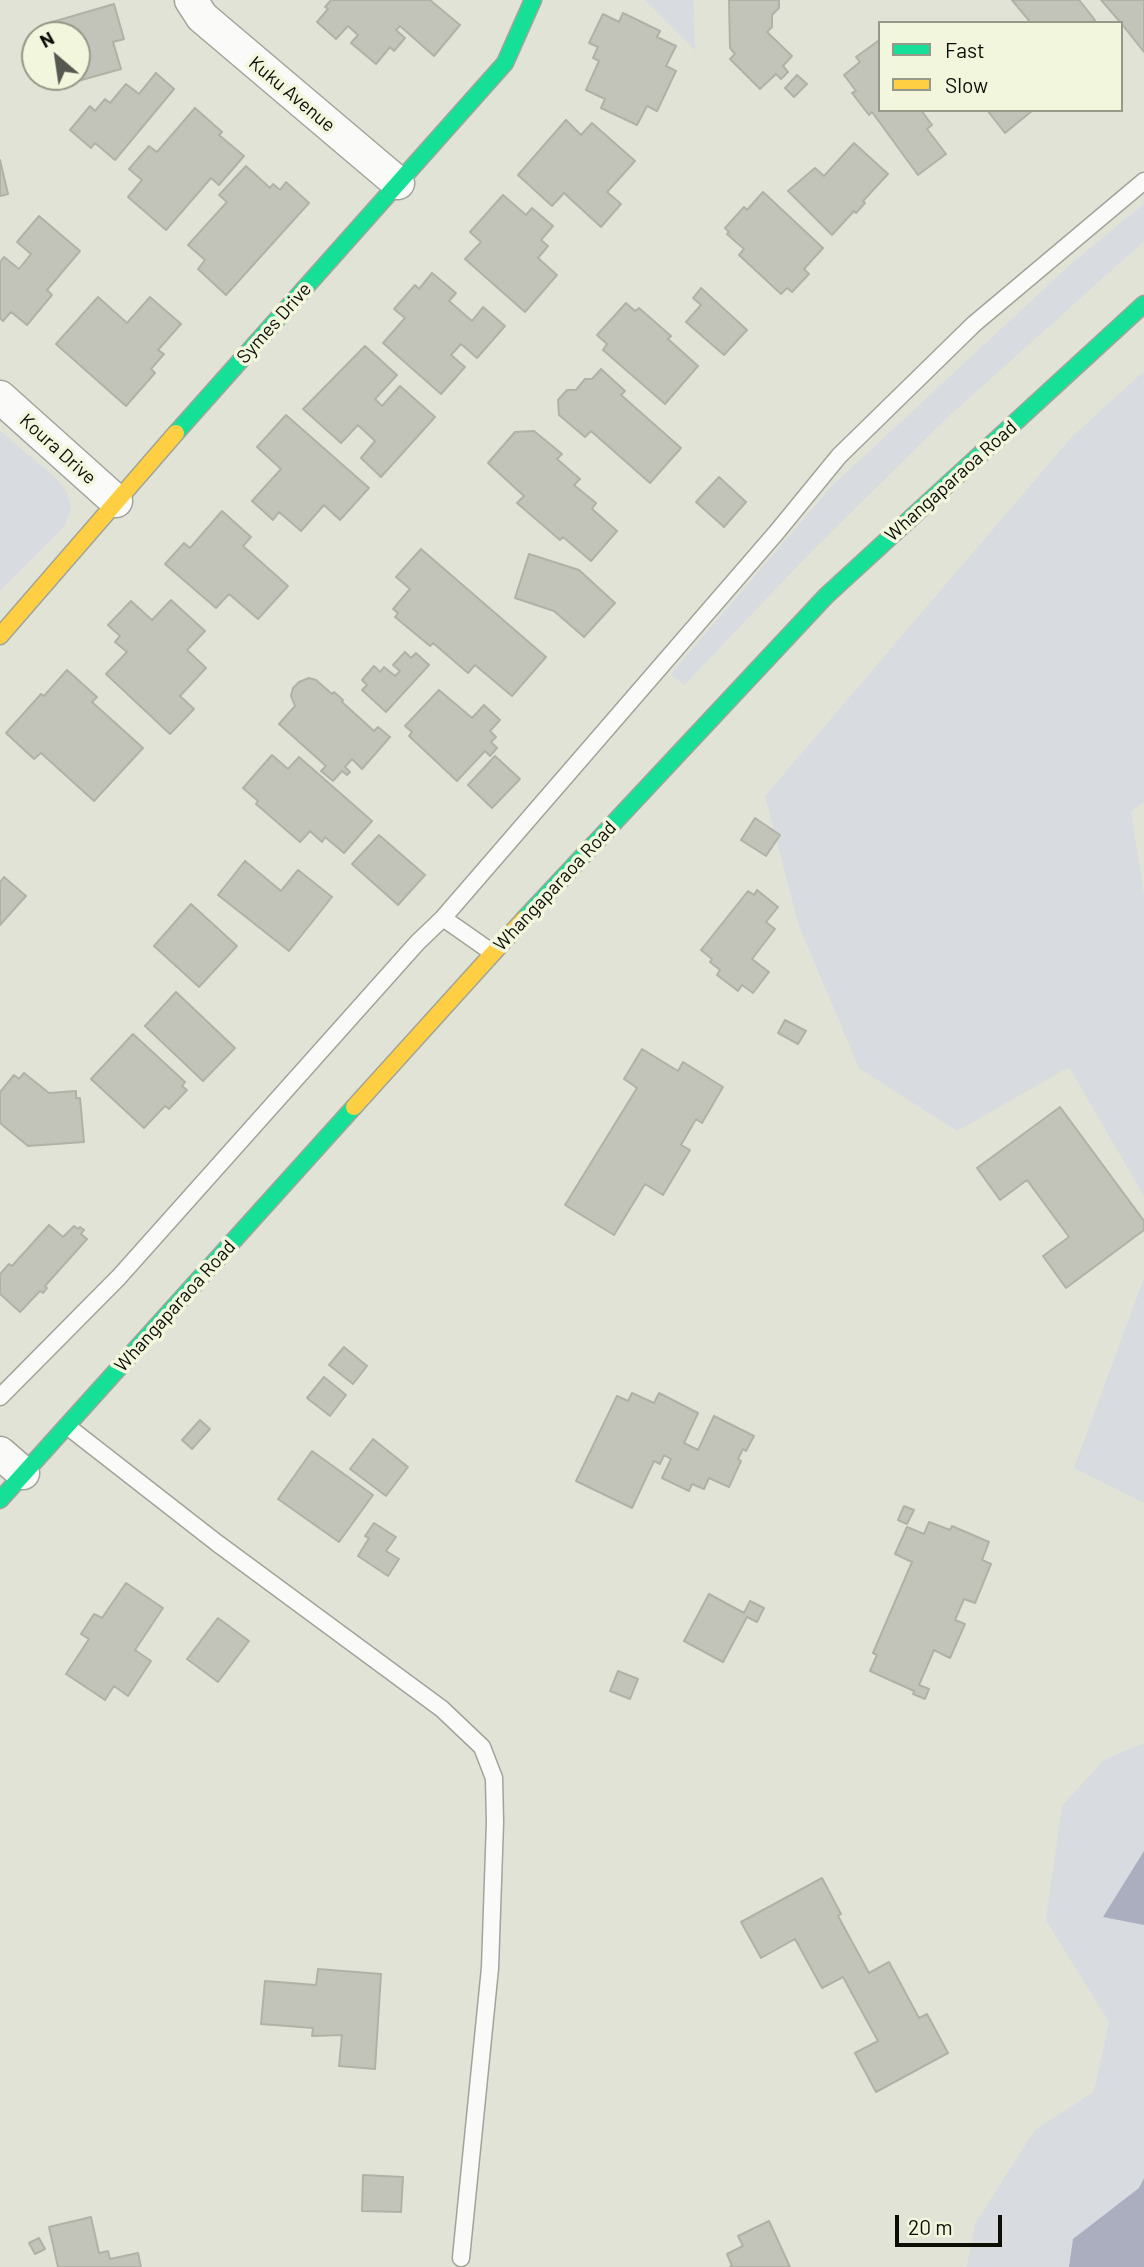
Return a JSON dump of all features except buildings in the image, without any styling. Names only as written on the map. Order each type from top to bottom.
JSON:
[{"type":"main road","name":"Symes Drive","points":[[0,636],[116,501],[505,64],[533,0]]},
{"type":"main road","name":"Whangaparaoa Road","points":[[0,1500],[12,1463],[67,1426],[493,953],[826,596],[1144,304]]},
{"type":"street","name":"Kuku Avenue","points":[[191,0],[202,17],[398,183]]},
{"type":"street","name":"Koura Drive","points":[[0,397],[116,501]]},
{"type":"lane","points":[[0,1397],[119,1278],[417,943],[443,918],[547,801],[839,456],[974,324],[1144,181]]},
{"type":"lane","points":[[443,918],[493,953]]},
{"type":"lane","points":[[67,1426],[217,1543],[442,1709],[482,1746],[494,1778],[495,1800],[490,1968],[461,2258]]},
{"type":"shaded area","points":[[645,0],[693,0],[695,50]]},
{"type":"shaded area","points":[[1144,204],[1144,241],[948,417],[812,551],[684,685],[671,674],[832,486],[1072,263]]},
{"type":"shaded area","points":[[1144,371],[1144,802],[1131,811],[1144,896],[1144,1196],[1069,1067],[957,1131],[859,1068],[799,926],[765,796],[1071,438]]},
{"type":"shaded area","points":[[0,431],[58,480],[67,492],[71,509],[64,527],[0,591]]},
{"type":"shaded area","points":[[1144,1278],[1144,1503],[1074,1468]]},
{"type":"shaded area","points":[[1144,1743],[1144,2267],[967,2267],[975,2224],[1035,2130],[1094,2092],[1109,2022],[1046,1920],[1062,1806],[1104,1760]]},
{"type":"water","points":[[1144,1851],[1144,1925],[1103,1917]]},
{"type":"water","points":[[1144,2178],[1144,2267],[1069,2267],[1073,2239],[1139,2188]]},
{"type":"traffic: fast","points":[[176,433],[505,63],[533,0]]},
{"type":"traffic: fast","points":[[524,919],[826,596],[1144,304]]},
{"type":"traffic: fast","points":[[0,1500],[354,1107]]},
{"type":"traffic: slow","points":[[0,636],[176,433]]},
{"type":"traffic: slow","points":[[354,1107],[524,919]]}]
